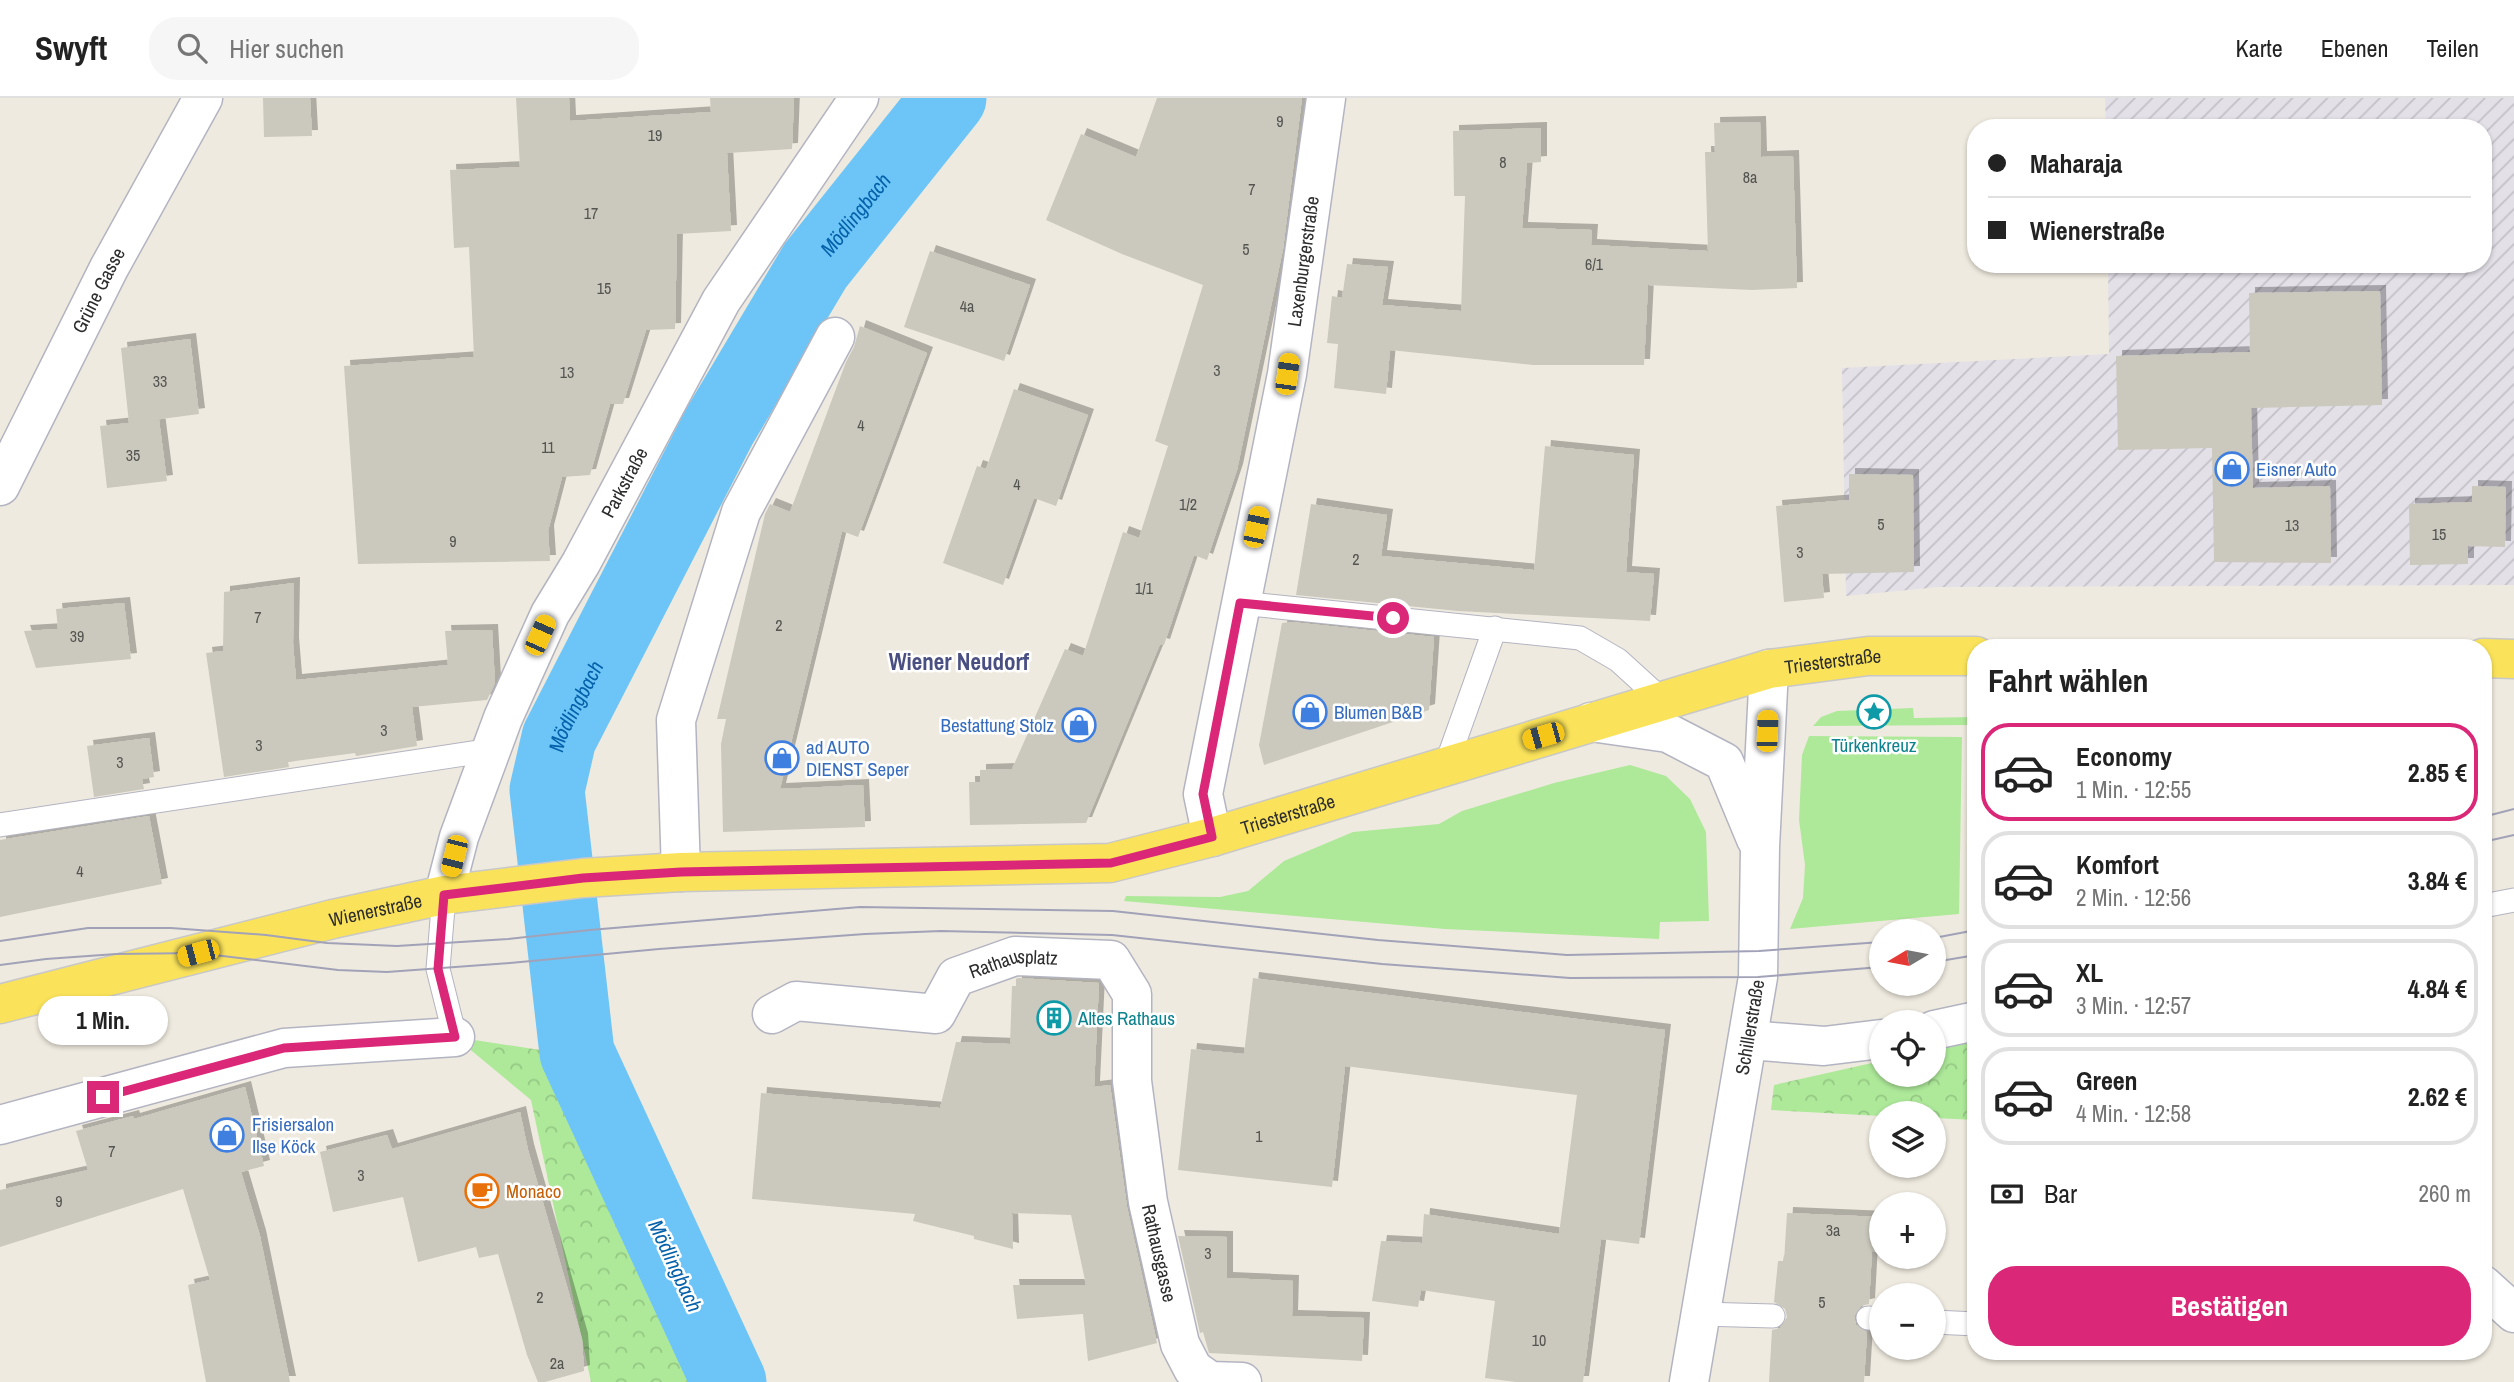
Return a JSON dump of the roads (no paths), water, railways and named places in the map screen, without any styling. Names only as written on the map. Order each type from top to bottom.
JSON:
[{"type":"main road","name":"Triesterstraße","points":[[444,895],[583,878],[681,872],[1111,863],[1212,837],[1769,668],[1868,656],[1967,656]]},
{"type":"main road","points":[[2492,658],[2514,659]]},
{"type":"main road","name":"Wienerstraße","points":[[0,1004],[266,935],[444,895]]},
{"type":"street","name":"Grüne Gasse","points":[[0,485],[109,268],[203,98]]},
{"type":"street","name":"Parkstraße","points":[[444,895],[459,837],[491,750],[550,614],[581,563],[721,300],[859,98]]},
{"type":"street","name":"Laxenburgerstraße","points":[[1212,837],[1203,794],[1287,374],[1326,98]]},
{"type":"street","points":[[681,872],[676,720],[741,512],[835,337]]},
{"type":"street","name":"Schillerstraße","points":[[1689,1382],[1758,977],[1760,847],[1769,668]]},
{"type":"street","points":[[1591,722],[1668,733],[1724,762],[1760,847]]},
{"type":"street","name":"Rathausplatz","points":[[772,1014],[796,1001],[936,1014],[956,977],[1014,956],[1111,960],[1132,994],[1132,1081]]},
{"type":"street","points":[[1946,1027],[1967,1023]]},
{"type":"street","name":"Wienerstraße","points":[[0,1125],[284,1048],[455,1037]]},
{"type":"street","points":[[1748,1040],[1824,1046],[1869,1040]]},
{"type":"street","name":"Rathausgasse","points":[[1132,1081],[1148,1202],[1180,1344],[1193,1369],[1210,1381],[1242,1382]]},
{"type":"lane","points":[[1240,603],[1580,638],[1618,660],[1663,701]]},
{"type":"lane","points":[[1446,765],[1495,628]]},
{"type":"lane","points":[[0,825],[491,750]]},
{"type":"lane","name":"Wienerstraße","points":[[444,895],[438,969],[455,1037]]},
{"type":"lane","points":[[2492,904],[2514,900]]},
{"type":"lane","points":[[1700,1314],[1773,1316]]},
{"type":"lane","points":[[1946,1323],[1967,1324]]},
{"type":"waterway","name":"Mödlingbach","points":[[729,1382],[577,1053],[547,790],[559,738],[719,427],[815,266],[949,98]]},
{"type":"tram line","points":[[2492,815],[2514,809]]},
{"type":"tram line","points":[[2492,840],[2514,835]]},
{"type":"tram line","points":[[0,941],[88,928],[171,928],[266,935],[327,943],[397,946],[508,939],[860,907],[1113,911],[1378,940],[1567,955],[1759,951],[1869,943]]},
{"type":"tram line","points":[[0,965],[116,954],[198,953],[338,970],[387,972],[659,949],[941,931],[1112,935],[1382,964],[1570,978],[1758,977],[1869,968]]},
{"type":"tram line","points":[[1946,936],[1967,932]]},
{"type":"tram line","points":[[1946,960],[1967,956]]},
{"type":"place","name":"Eisner Auto","points":[[2232,469]]},
{"type":"place","name":"Blumen B&B","points":[[1310,712]]},
{"type":"place","name":"Türkenkreuz","points":[[1874,712]]},
{"type":"place","name":"Bestattung Stolz","points":[[1079,725]]},
{"type":"place","name":"ad AUTO DIENST Seper","points":[[782,758]]},
{"type":"place","name":"Altes Rathaus","points":[[1054,1018]]},
{"type":"place","name":"Frisiersalon Ilse Köck","points":[[227,1135]]},
{"type":"place","name":"Monaco","points":[[482,1191]]},
{"type":"district","name":"Wiener Neudorf","points":[[959,662]]}]
